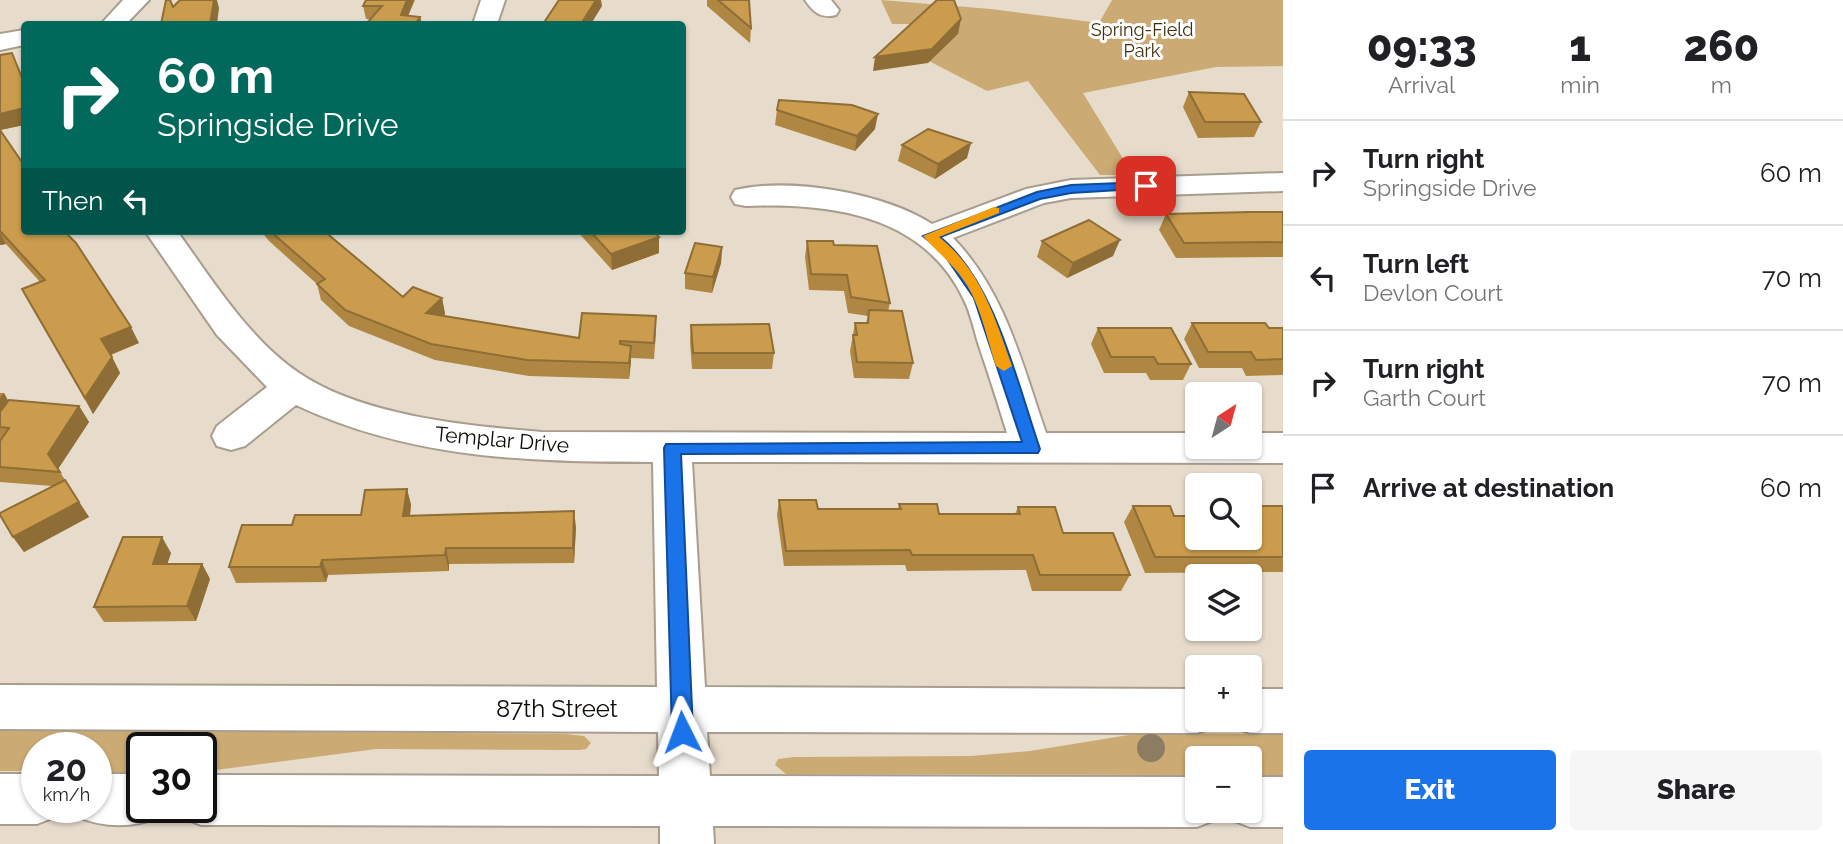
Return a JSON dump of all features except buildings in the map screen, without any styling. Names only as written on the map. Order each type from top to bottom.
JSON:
[{"type":"street","points":[[116,21],[137,0]]},
{"type":"street","points":[[486,21],[494,0]]},
{"type":"street","points":[[0,42],[21,38]]},
{"type":"street","points":[[930,236],[1024,200],[1071,189],[1283,182]]},
{"type":"street","points":[[746,197],[796,195],[855,202],[903,220],[947,250],[981,297],[1032,449]]},
{"type":"street","name":"Templar Drive","points":[[164,235],[247,345],[277,376],[293,387],[320,401],[379,422],[466,441],[542,447],[1283,448]]},
{"type":"street","points":[[231,436],[293,387]]},
{"type":"street","points":[[672,448],[686,822]]},
{"type":"street","name":"87th Street","points":[[0,707],[1185,711]]},
{"type":"street","points":[[1262,711],[1283,711]]},
{"type":"street","points":[[0,799],[21,799]]},
{"type":"street","points":[[217,801],[686,822],[1185,802]]},
{"type":"street","points":[[1262,802],[1283,802]]},
{"type":"green space","name":"Spring-Field Park","points":[[881,0],[991,9],[1099,23],[1112,0],[1283,0],[1283,66],[1216,67],[1083,93],[1133,175],[1100,175],[1028,81],[987,91],[925,59],[959,24],[892,24]]},
{"type":"green space","points":[[0,730],[566,734],[584,736],[591,743],[586,749],[580,750],[376,749],[217,770],[217,732],[126,732],[126,772],[112,772],[112,732],[21,732],[21,771],[0,771]]},
{"type":"green space","points":[[1141,733],[1283,734],[1283,776],[1262,776],[1262,746],[1185,746],[1185,775],[786,774],[775,765],[778,759],[794,757],[971,756],[1030,751]]},
{"type":"slow traffic","points":[[994,211],[930,236],[947,250],[981,297],[1004,366]]},
{"type":"route","points":[[682,732],[672,448],[1032,449],[981,297],[947,250],[930,236],[1037,195],[1071,189],[1146,186]]}]
